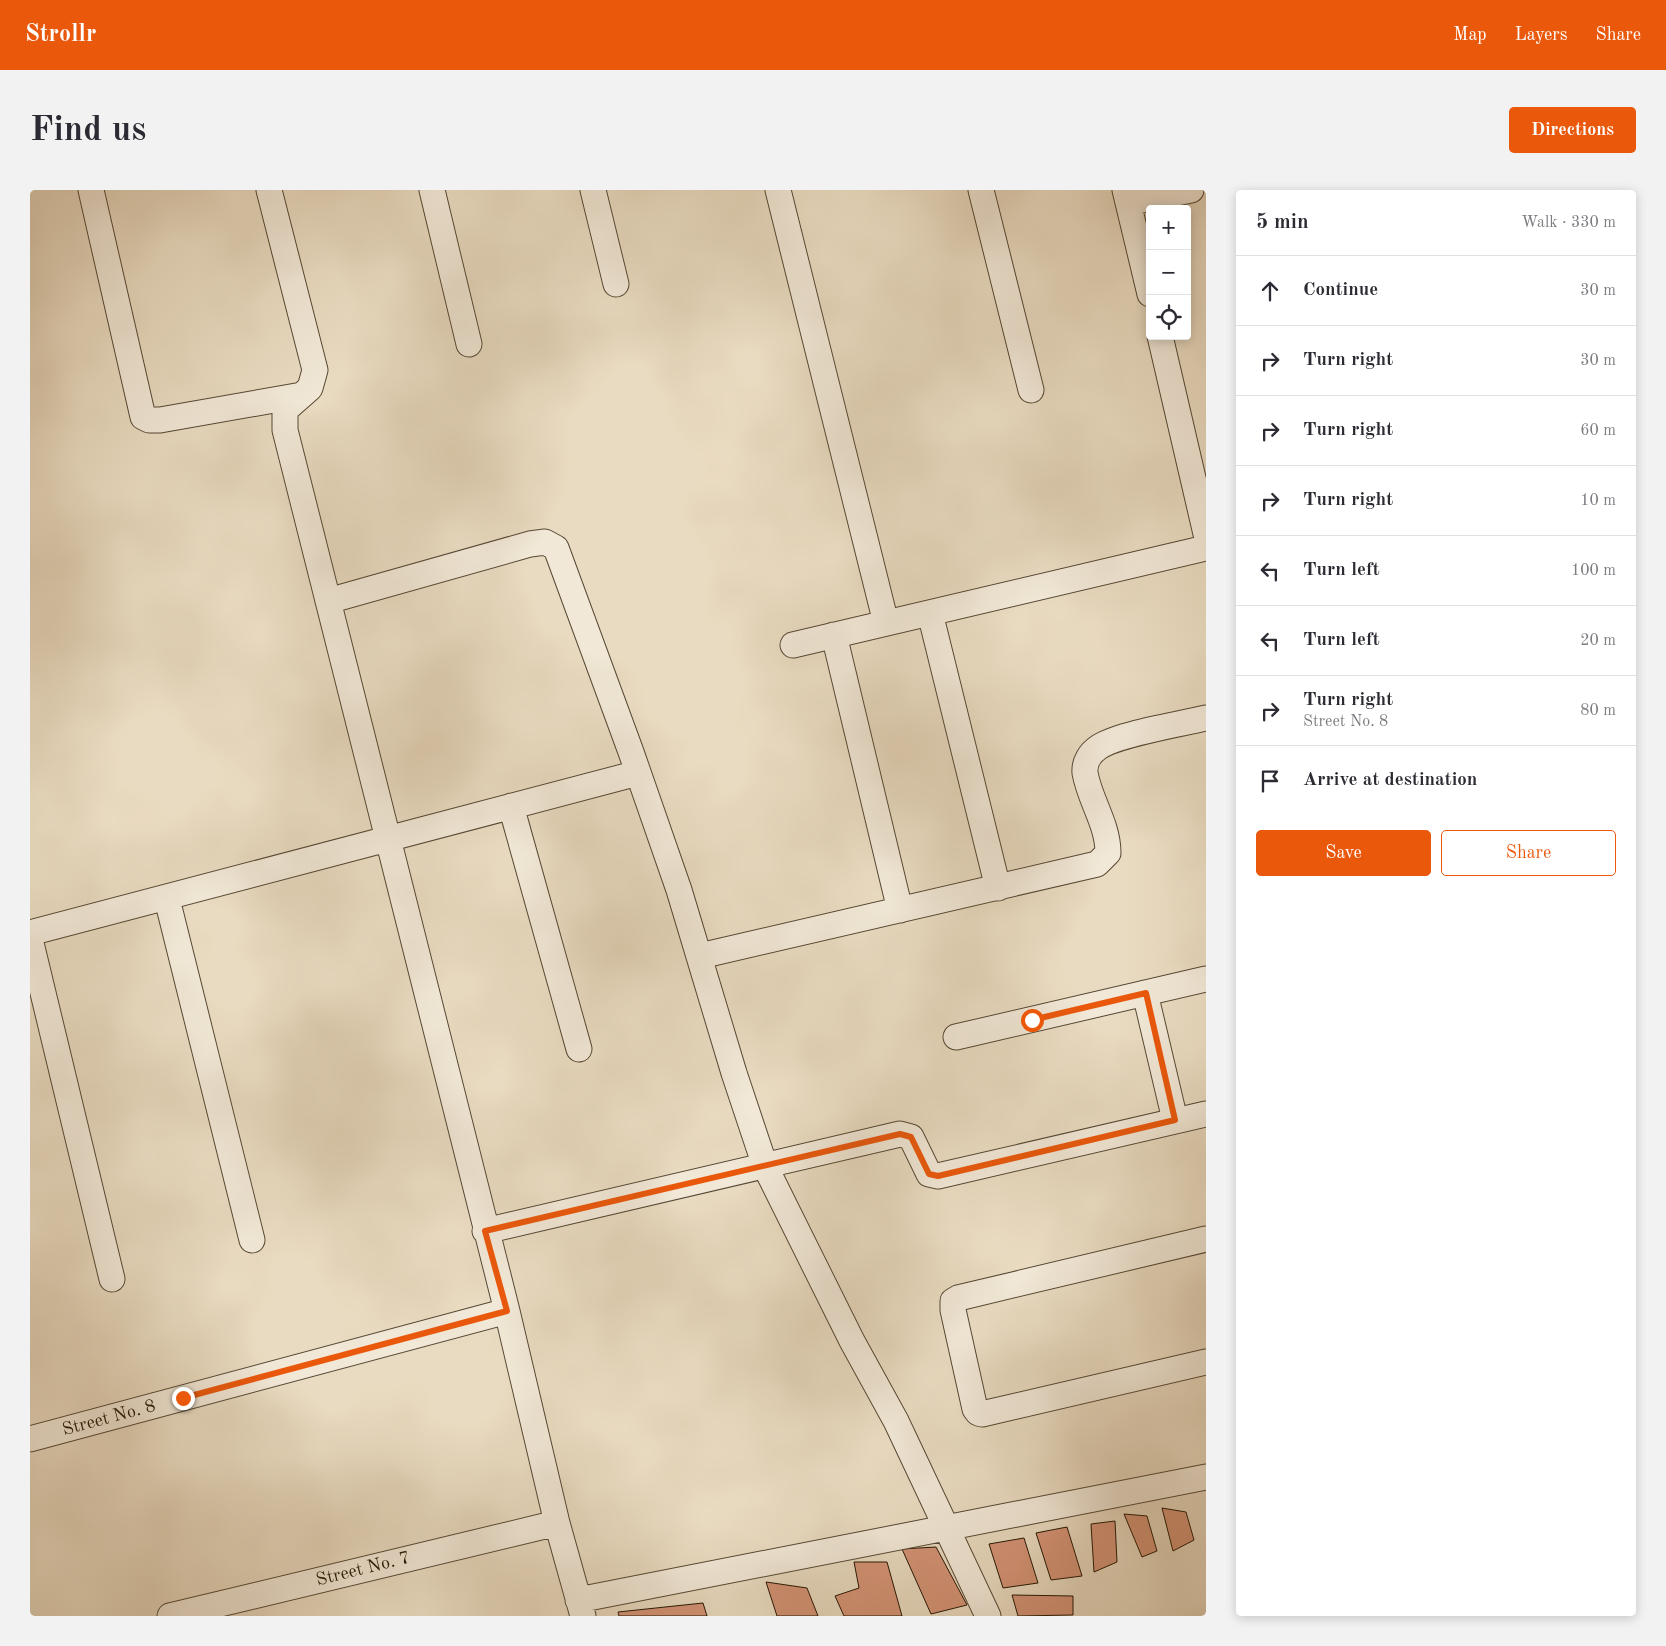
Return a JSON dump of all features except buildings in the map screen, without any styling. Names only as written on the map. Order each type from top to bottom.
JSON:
[{"type":"street","points":[[90,190],[143,416],[149,420],[160,420],[303,395]]},
{"type":"street","points":[[269,190],[315,370],[310,388],[285,410],[284,421],[485,1231],[507,1311],[557,1522],[580,1608],[947,1526],[1158,1488],[1206,1477]]},
{"type":"street","points":[[432,190],[469,344]]},
{"type":"street","points":[[593,190],[616,284]]},
{"type":"street","points":[[778,190],[886,623]]},
{"type":"street","points":[[981,190],[1031,390]]},
{"type":"street","points":[[1146,277],[1127,197],[1191,190]]},
{"type":"street","points":[[1161,340],[1199,470],[1206,534]]},
{"type":"street","points":[[328,601],[530,544],[545,542],[556,548],[638,773],[700,956],[734,1073],[765,1166],[947,1526],[988,1616]]},
{"type":"street","points":[[793,645],[1206,548]]},
{"type":"street","points":[[930,612],[998,888]]},
{"type":"street","points":[[834,635],[900,910]]},
{"type":"street","points":[[700,956],[1098,864],[1108,853],[1108,838],[1085,771],[1088,756],[1100,747],[1115,741],[1206,718]]},
{"type":"street","points":[[30,933],[167,899],[388,838],[638,773]]},
{"type":"street","points":[[511,806],[579,1049]]},
{"type":"street","points":[[167,899],[252,1240]]},
{"type":"street","points":[[30,939],[112,1279]]},
{"type":"street","points":[[956,1037],[1206,979]]},
{"type":"street","points":[[1146,993],[1175,1120]]},
{"type":"street","points":[[485,1231],[906,1134],[911,1137],[929,1174],[938,1176],[1206,1114]]},
{"type":"street","points":[[1206,1239],[958,1298],[953,1302],[953,1310],[975,1409],[978,1413],[982,1414],[1206,1362]]},
{"type":"street","name":"Street No. 8","points":[[30,1439],[507,1311]]},
{"type":"street","name":"Street No. 7","points":[[170,1616],[557,1522]]},
{"type":"route","points":[[183,1398],[507,1311],[485,1231],[900,1134],[906,1134],[911,1137],[929,1174],[938,1176],[1175,1120],[1146,993],[1032,1020]]}]
